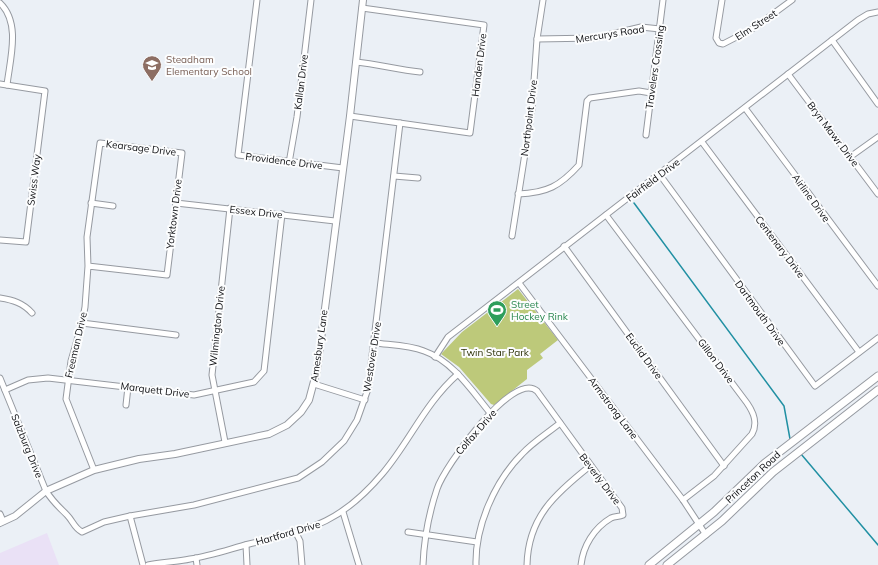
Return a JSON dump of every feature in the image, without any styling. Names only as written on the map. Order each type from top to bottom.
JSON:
[{"type":"main road","name":"Princeton Road","points":[[649,565],[734,494],[765,464],[878,376]]},
{"type":"main road","name":"Princeton Road","points":[[667,565],[706,535],[743,503],[773,472],[878,390]]},
{"type":"main road","points":[[849,398],[856,406]]},
{"type":"main road","points":[[804,433],[810,442]]},
{"type":"main road","points":[[734,494],[743,503]]},
{"type":"street","name":"Providence Drive","points":[[257,0],[238,155],[289,163],[343,168]]},
{"type":"street","name":"Kallan Drive","points":[[289,163],[297,117],[311,0]]},
{"type":"street","name":"Amesbury Lane","points":[[2,522],[15,516],[46,491],[94,470],[269,434],[287,425],[309,400],[314,384],[350,116],[363,0]]},
{"type":"street","name":"Northpoint Drive","points":[[512,236],[532,109],[536,39],[543,0]]},
{"type":"street","name":"Travelers Crossing","points":[[646,135],[663,0]]},
{"type":"street","name":"Elm Street","points":[[722,0],[716,36],[718,42],[725,44],[754,28],[792,0]]},
{"type":"street","points":[[0,3],[7,12],[12,23],[12,40],[7,85],[0,84]]},
{"type":"street","name":"Handen Drive","points":[[362,8],[484,25],[470,133],[400,123]]},
{"type":"street","name":"Fairfield Drive","points":[[435,357],[448,337],[519,283],[564,246],[702,142],[858,20],[868,14],[878,12]]},
{"type":"street","name":"Mercurys Road","points":[[536,39],[594,38],[641,27],[660,29]]},
{"type":"street","points":[[832,40],[878,104]]},
{"type":"street","points":[[356,62],[380,64],[397,70],[420,72]]},
{"type":"street","name":"Bryn Mawr Drive","points":[[788,74],[878,194]]},
{"type":"street","name":"Swiss Way","points":[[0,240],[26,242],[45,91],[7,85]]},
{"type":"street","points":[[518,194],[539,193],[551,189],[579,165],[587,101],[590,98],[639,91],[651,93]]},
{"type":"street","name":"Airline Drive","points":[[745,108],[878,286]]},
{"type":"street","points":[[350,116],[400,123]]},
{"type":"street","name":"Westover Drive","points":[[46,491],[56,506],[67,516],[76,530],[82,532],[104,522],[194,505],[298,478],[322,462],[344,441],[357,420],[365,400],[375,343],[400,123]]},
{"type":"street","points":[[850,157],[878,137]]},
{"type":"street","name":"Centenary Drive","points":[[702,142],[859,352]]},
{"type":"street","name":"Kearsage Drive","points":[[100,143],[182,153]]},
{"type":"street","name":"Freeman Drive","points":[[94,470],[66,399],[71,362],[82,323],[88,266],[87,238],[100,143]]},
{"type":"street","name":"Yorktown Drive","points":[[88,266],[167,275],[182,153]]},
{"type":"street","name":"Dartmouth Drive","points":[[660,174],[815,386],[878,338]]},
{"type":"street","points":[[394,176],[418,178]]},
{"type":"street","points":[[91,203],[113,206]]},
{"type":"street","name":"Essex Drive","points":[[176,203],[335,220]]},
{"type":"street","name":"Wilmington Drive","points":[[225,442],[214,392],[212,370],[230,208]]},
{"type":"street","name":"Marquett Drive","points":[[5,390],[28,380],[48,378],[194,395],[214,392],[254,382],[264,371],[282,214]]},
{"type":"street","name":"Gillon Drive","points":[[606,215],[752,411],[756,423],[754,430],[724,466],[714,476],[682,500]]},
{"type":"street","name":"Euclid Drive","points":[[564,246],[724,466]]},
{"type":"street","name":"Armstrong Lane","points":[[519,283],[682,500],[706,535]]},
{"type":"street","points":[[0,298],[19,303],[27,307],[32,313]]},
{"type":"street","points":[[82,323],[176,335]]},
{"type":"street","points":[[375,343],[410,347],[424,351],[435,357],[458,374],[491,414]]},
{"type":"street","name":"Hartford Drive","points":[[148,565],[196,558],[296,533],[322,524],[343,512],[363,496],[389,466],[428,405],[447,383],[458,374]]},
{"type":"street","name":"Salzburg Drive","points":[[0,378],[46,491]]},
{"type":"street","points":[[314,384],[365,400]]},
{"type":"street","points":[[126,405],[128,387]]},
{"type":"street","name":"Colfax Drive","points":[[423,565],[426,533],[437,488],[449,465],[463,444],[505,400],[524,388],[533,388]]},
{"type":"street","name":"Beverly Drive","points":[[533,388],[615,498],[623,512],[623,515],[615,516],[604,523],[592,536],[584,550],[581,565]]},
{"type":"street","points":[[476,565],[477,542],[490,502],[507,473],[523,453],[560,423]]},
{"type":"street","points":[[527,565],[530,545],[543,511],[557,493],[590,466]]},
{"type":"street","points":[[343,512],[359,565]]},
{"type":"street","points":[[0,514],[2,522]]},
{"type":"street","points":[[130,516],[143,565]]},
{"type":"street","points":[[408,532],[426,533],[477,542]]},
{"type":"street","points":[[296,533],[300,542],[302,565]]},
{"type":"street","points":[[246,545],[247,565]]},
{"type":"street","points":[[196,558],[197,565]]},
{"type":"shaded area","points":[[47,533],[59,565],[0,565],[0,553]]},
{"type":"green space","name":"Twin Star Park","points":[[518,289],[558,340],[540,354],[543,358],[527,370],[527,379],[494,405],[491,404],[459,367],[441,354],[462,332]]},
{"type":"waterway","points":[[634,203],[784,406],[790,439]]},
{"type":"waterway","points":[[801,454],[878,545]]},
{"type":"place","name":"Steadham Elementary School","points":[[152,82]]},
{"type":"place","name":"Street Hockey Rink","points":[[497,327]]}]
